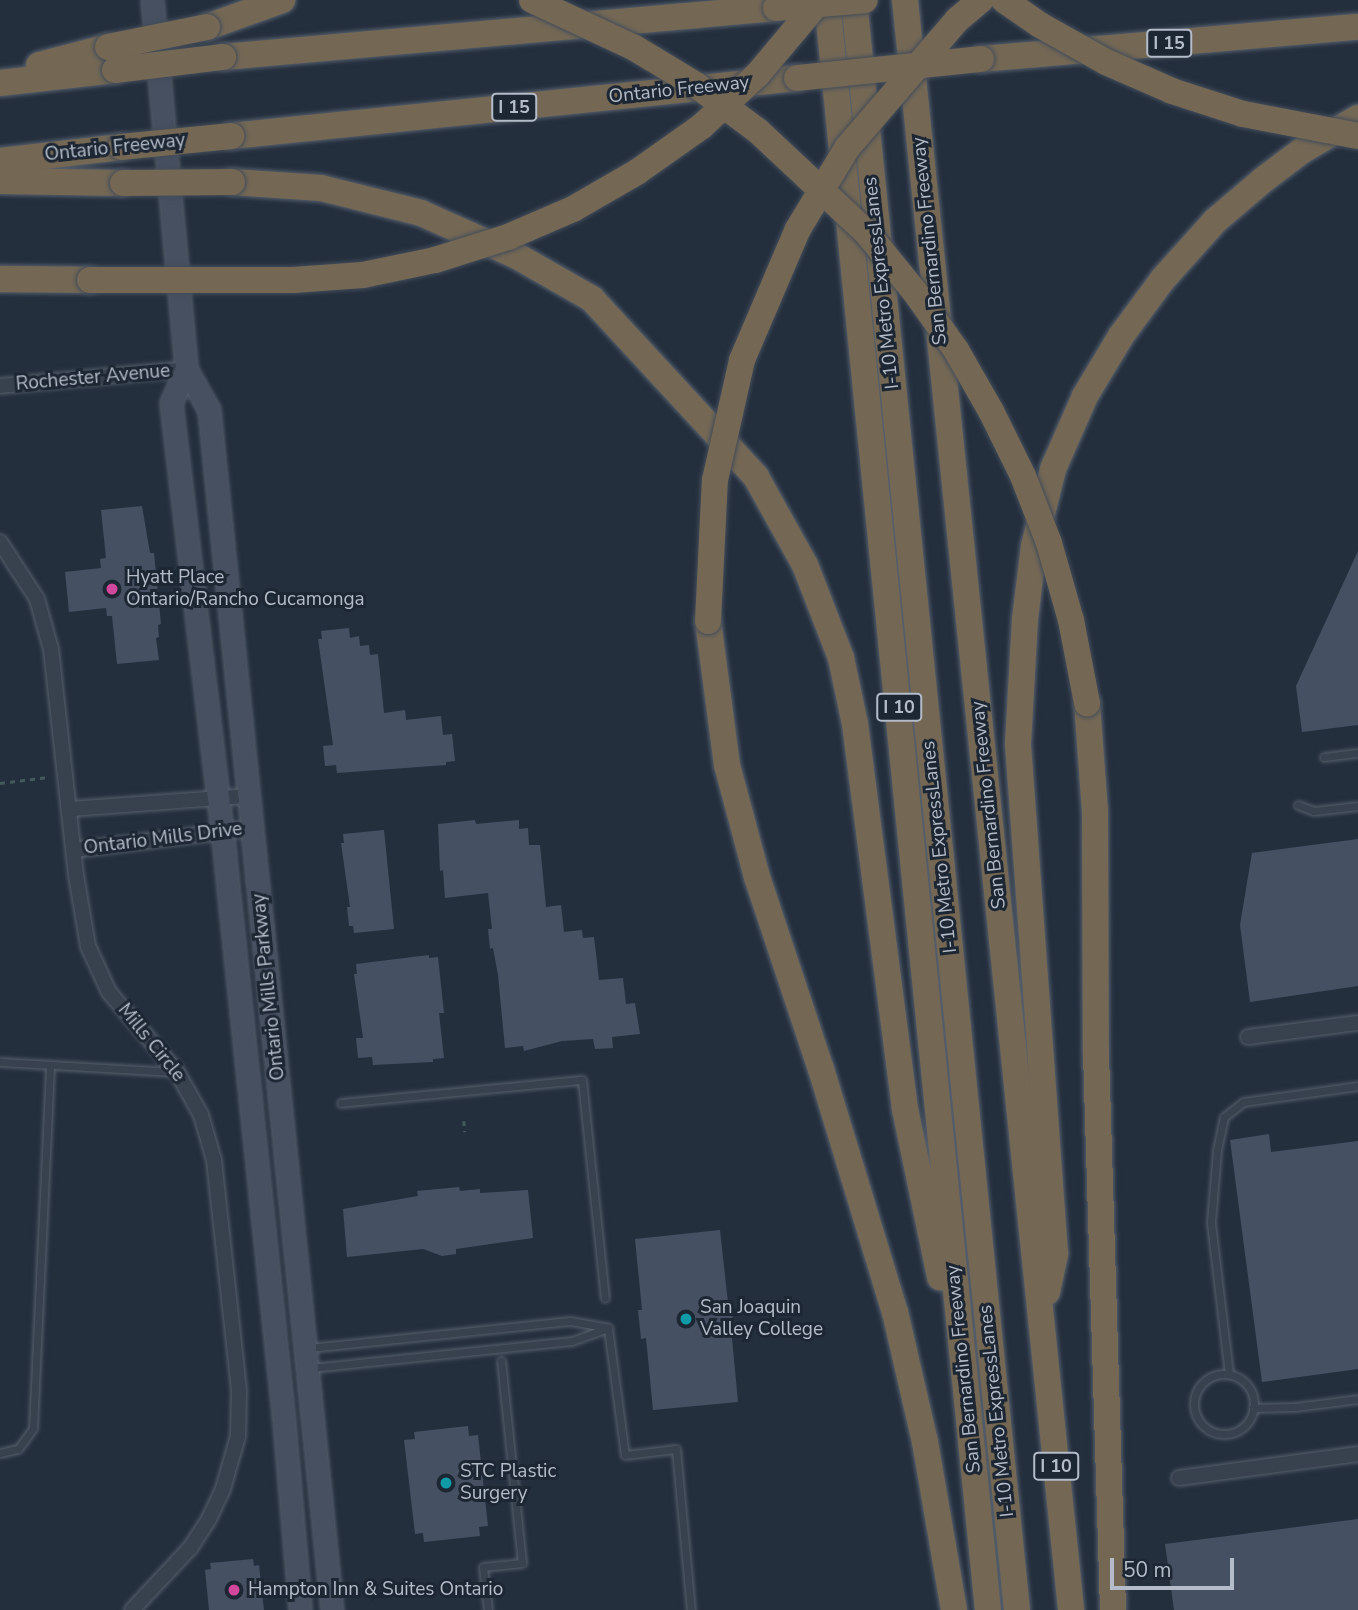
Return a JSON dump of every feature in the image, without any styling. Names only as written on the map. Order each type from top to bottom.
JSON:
[{"type":"highway","points":[[0,83],[112,59],[282,0]]},
{"type":"highway","points":[[532,0],[633,47],[696,85],[758,131],[867,233],[915,292],[956,350],[1023,475],[1049,542],[1071,620],[1087,703],[1095,811],[1096,1053],[1113,1610]]},
{"type":"highway","points":[[0,279],[293,280],[363,275],[435,260],[508,237],[573,209],[605,191],[702,126],[758,74],[820,0]]},
{"type":"highway","name":"San Bernardino Freeway","points":[[827,0],[988,1610]]},
{"type":"highway","name":"I-10 Metro ExpressLanes","points":[[854,0],[1017,1610]]},
{"type":"highway","points":[[0,76],[112,59],[223,57],[865,0]]},
{"type":"highway","name":"San Bernardino Freeway","points":[[905,0],[1071,1610]]},
{"type":"highway","points":[[954,1610],[925,1442],[895,1312],[821,1069],[757,877],[727,765],[708,621],[715,480],[742,360],[798,229],[847,148],[957,20],[981,0]]},
{"type":"highway","points":[[1004,0],[1040,25],[1106,62],[1172,91],[1243,114],[1358,136]]},
{"type":"highway","name":"Ontario Freeway","points":[[0,161],[981,59],[1358,27]]},
{"type":"highway","points":[[1042,1321],[1055,1253],[1018,744],[1025,619],[1034,546],[1053,469],[1085,396],[1121,336],[1163,279],[1215,221],[1263,180],[1303,150],[1358,118]]},
{"type":"highway","points":[[0,181],[232,182],[321,188],[421,213],[514,255],[592,299],[756,477],[805,565],[841,658],[855,724],[905,1109],[968,1415]]},
{"type":"main road","name":"Ontario Mills Parkway","points":[[152,0],[186,369],[209,410],[332,1610]]},
{"type":"main road","name":"Ontario Mills Parkway","points":[[186,369],[171,403],[222,832],[285,1422],[300,1610]]},
{"type":"street","name":"Rochester Avenue","points":[[0,386],[186,369]]},
{"type":"street","name":"Mills Circle","points":[[0,542],[27,580],[46,625],[55,670],[84,932],[105,983],[177,1072],[201,1115],[214,1160],[240,1415],[223,1489],[209,1519],[190,1548],[140,1607]]},
{"type":"street","name":"Ontario Mills Drive","points":[[70,809],[249,796]]},
{"type":"street","name":"Ontario Mills Drive","points":[[74,850],[252,828]]},
{"type":"street","points":[[1248,1037],[1358,1023]]},
{"type":"street","points":[[1179,1478],[1358,1454]]},
{"type":"lane","points":[[1324,757],[1358,753]]},
{"type":"lane","points":[[1298,805],[1314,811],[1358,806]]},
{"type":"lane","points":[[0,1062],[177,1072]]},
{"type":"lane","points":[[0,1453],[18,1448],[27,1440],[33,1428],[50,1065]]},
{"type":"lane","points":[[341,1103],[582,1080],[605,1298]]},
{"type":"lane","points":[[1229,1374],[1211,1222],[1217,1150],[1224,1117],[1243,1102],[1358,1086]]},
{"type":"lane","points":[[305,1358],[570,1321],[608,1328]]},
{"type":"lane","points":[[305,1358],[572,1341],[608,1328]]},
{"type":"lane","points":[[608,1328],[625,1455],[676,1449],[691,1610]]},
{"type":"lane","points":[[488,1610],[483,1567],[522,1563],[501,1361]]},
{"type":"lane","points":[[1229,1374],[1243,1381],[1250,1389],[1253,1408],[1250,1418],[1237,1430],[1218,1433],[1202,1424],[1194,1407],[1198,1387],[1214,1375],[1229,1374]]},
{"type":"lane","points":[[1253,1408],[1295,1407],[1358,1399]]},
{"type":"path","points":[[0,783],[66,775]]},
{"type":"path","points":[[464,1121],[465,1132]]},
{"type":"building","name":"Hyatt Place Ontario/Rancho Cucamonga","points":[[142,506],[150,553],[154,553],[161,624],[158,625],[159,637],[156,638],[159,660],[117,664],[112,616],[107,616],[106,608],[69,612],[65,572],[101,568],[100,559],[106,558],[101,510]]},
{"type":"building","points":[[1358,551],[1358,725],[1302,732],[1296,686]]},
{"type":"building","points":[[349,628],[350,638],[359,636],[360,646],[369,645],[370,655],[378,654],[384,713],[405,710],[406,720],[441,716],[443,735],[452,734],[455,761],[446,762],[446,765],[337,773],[336,765],[325,766],[323,746],[333,745],[318,639],[322,639],[321,631]]},
{"type":"building","points":[[475,820],[476,824],[519,820],[519,829],[528,828],[529,845],[540,845],[546,907],[561,905],[564,932],[582,930],[583,938],[594,937],[599,980],[623,978],[626,1004],[635,1003],[640,1034],[612,1037],[613,1048],[595,1049],[593,1039],[562,1041],[524,1051],[523,1046],[505,1048],[498,975],[493,948],[490,949],[488,929],[492,929],[488,893],[445,898],[443,870],[440,871],[438,824]]},
{"type":"building","points":[[384,830],[394,929],[354,933],[353,926],[349,926],[347,907],[350,907],[341,843],[344,843],[343,834]]},
{"type":"building","points":[[1358,839],[1358,986],[1250,1002],[1240,925],[1252,853]]},
{"type":"building","points":[[429,955],[429,958],[438,957],[444,1013],[439,1013],[444,1058],[433,1059],[433,1062],[373,1065],[372,1057],[358,1058],[356,1038],[363,1038],[354,974],[357,974],[356,964]]},
{"type":"building","points":[[1269,1134],[1271,1152],[1358,1141],[1358,1369],[1262,1382],[1230,1140]]},
{"type":"building","points":[[459,1187],[460,1191],[480,1189],[480,1193],[528,1190],[533,1238],[456,1249],[456,1254],[442,1256],[423,1249],[347,1257],[343,1209],[418,1196],[417,1191]]},
{"type":"building","name":"San Joaquin Valley College","points":[[720,1230],[728,1303],[731,1303],[734,1328],[731,1328],[738,1402],[653,1410],[646,1338],[641,1339],[638,1310],[642,1310],[635,1239]]},
{"type":"building","name":"STC Plastic Surgery","points":[[468,1426],[469,1436],[478,1435],[488,1526],[479,1527],[480,1536],[424,1542],[423,1533],[415,1534],[404,1440],[415,1439],[414,1432]]},
{"type":"building","points":[[1358,1519],[1358,1610],[1174,1610],[1165,1544]]},
{"type":"building","name":"Hampton Inn & Suites Ontario","points":[[253,1559],[254,1566],[259,1565],[264,1610],[209,1610],[205,1570],[211,1569],[210,1563]]},
{"type":"place","name":"Hyatt Place Ontario/Rancho Cucamonga","points":[[112,589]]},
{"type":"place","name":"San Joaquin Valley College","points":[[686,1319]]},
{"type":"place","name":"STC Plastic Surgery","points":[[446,1483]]},
{"type":"place","name":"Hampton Inn & Suites Ontario","points":[[234,1590]]}]
